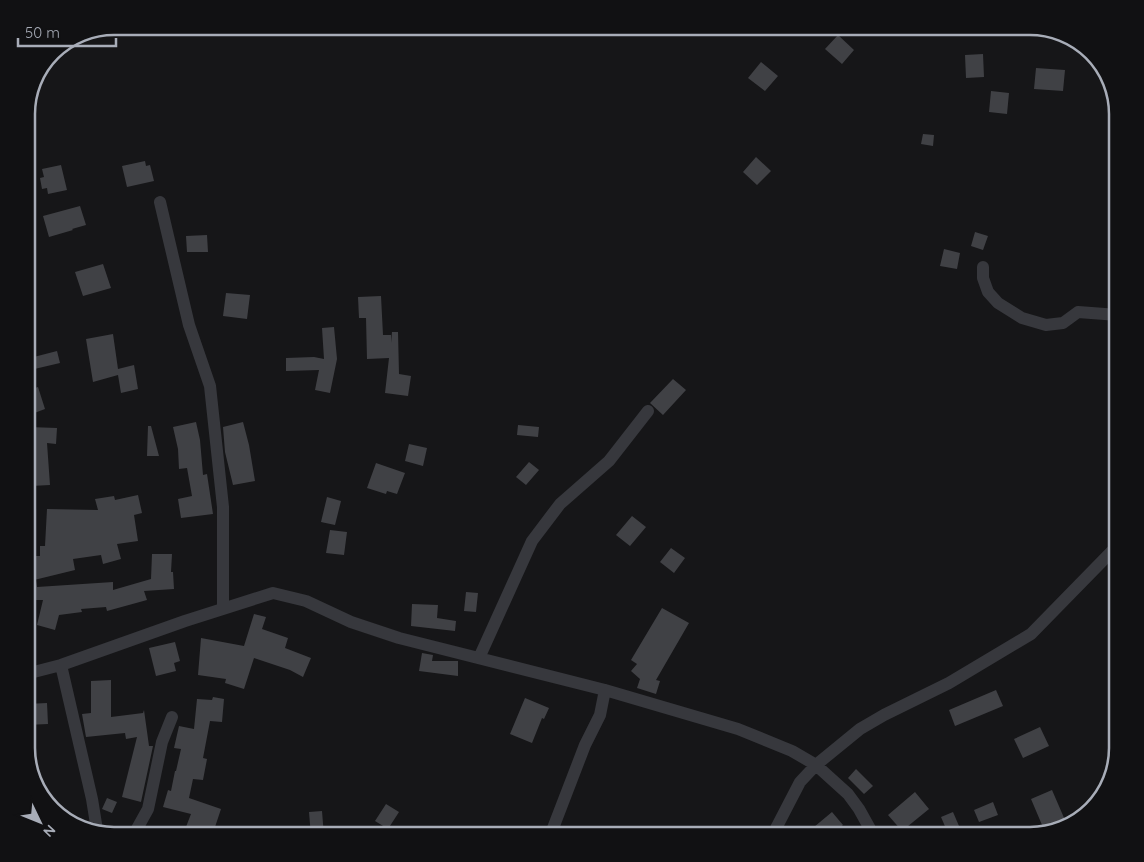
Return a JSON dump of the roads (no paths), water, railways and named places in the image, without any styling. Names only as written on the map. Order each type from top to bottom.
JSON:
[{"type":"street","points":[[160,202],[189,325],[210,386],[223,507],[223,609]]},
{"type":"street","points":[[984,266],[982,278],[988,292],[998,303],[1022,318],[1046,325],[1063,322],[1078,312],[1109,314]]},
{"type":"street","points":[[479,658],[532,541],[560,504],[609,461],[648,412]]},
{"type":"street","points":[[777,827],[800,782],[816,765],[868,724],[949,683],[1031,634],[1109,555]]},
{"type":"street","points":[[35,672],[61,665],[273,593],[306,602],[351,622],[399,638],[605,690],[738,729],[792,751],[816,765],[848,794],[869,827]]},
{"type":"street","points":[[61,665],[96,824]]},
{"type":"street","points":[[553,827],[585,745],[600,715],[605,690]]},
{"type":"street","points":[[138,827],[148,809],[162,742],[172,717]]}]
